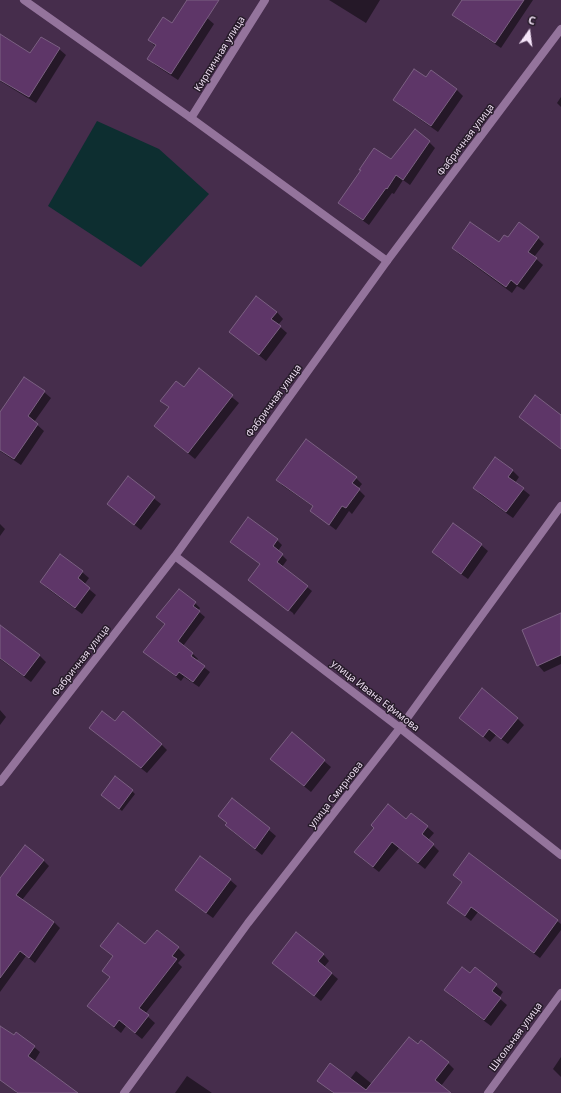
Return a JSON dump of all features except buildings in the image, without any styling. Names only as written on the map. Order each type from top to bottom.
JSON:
[{"type":"street","points":[[24,0],[191,118],[387,261]]},
{"type":"street","name":"Кирпичная улица","points":[[191,118],[265,0]]},
{"type":"street","name":"Фабричная улица","points":[[0,782],[174,556],[387,261],[561,29]]},
{"type":"street","name":"улица Смирнова","points":[[124,1093],[248,923],[400,728],[561,506]]},
{"type":"street","name":"улица Ивана Ефимова","points":[[174,556],[400,728],[561,855]]},
{"type":"street","name":"Школьная улица","points":[[488,1093],[561,993]]},
{"type":"shaded area","points":[[97,121],[159,149],[209,194],[141,267],[48,206]]}]
